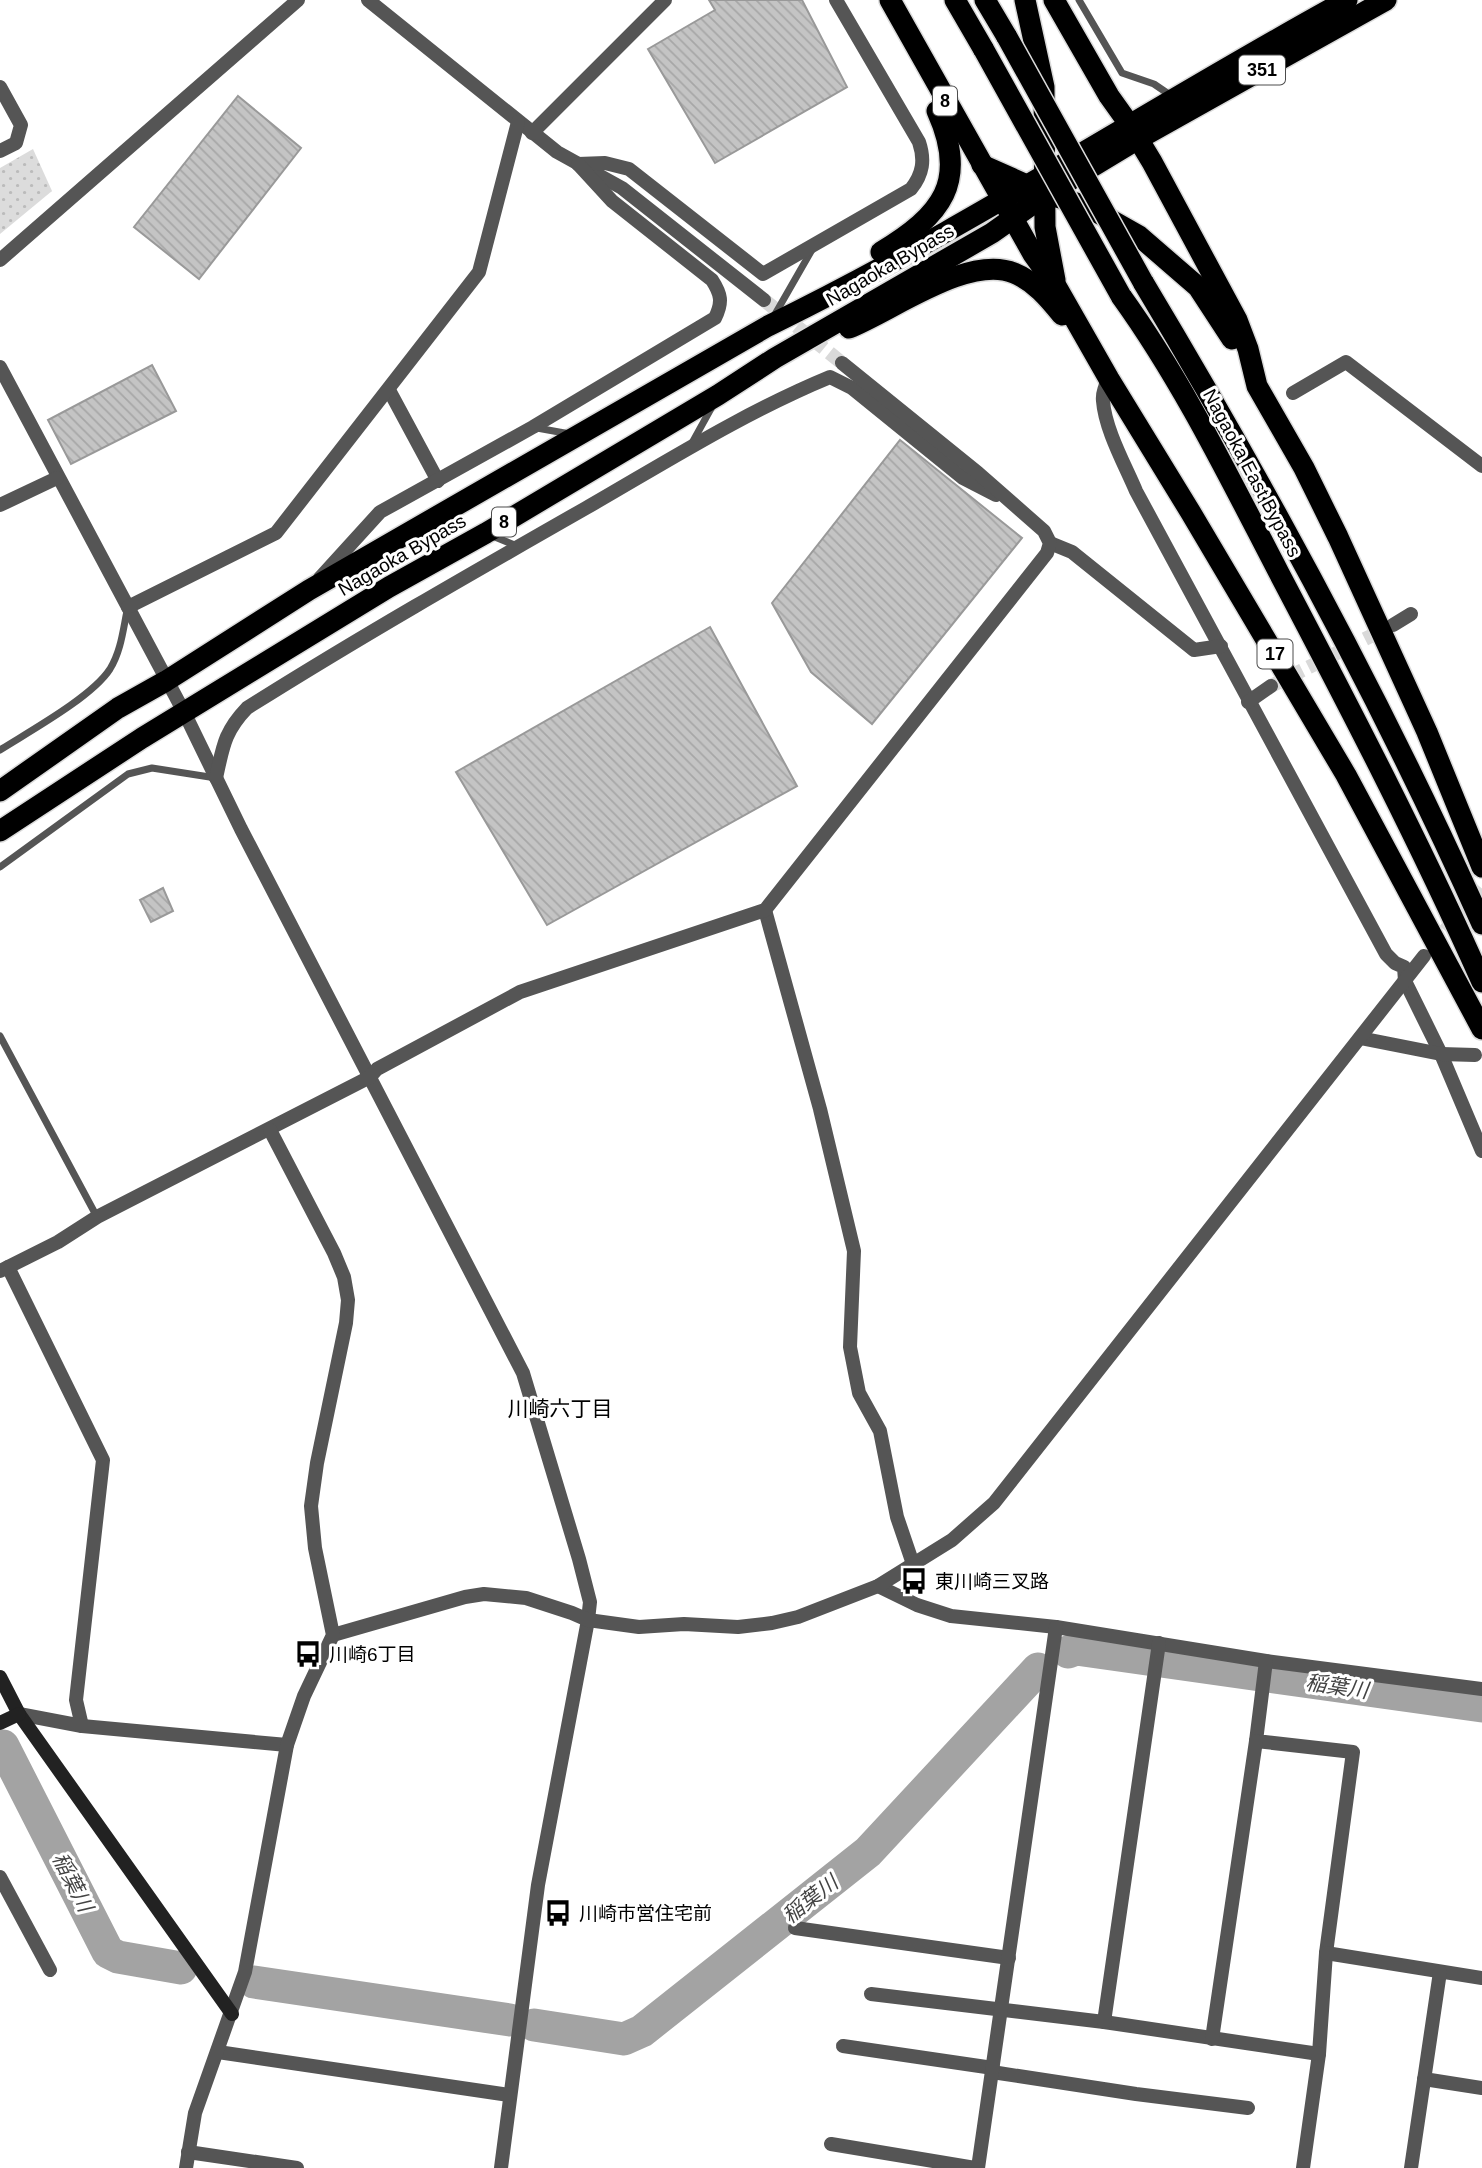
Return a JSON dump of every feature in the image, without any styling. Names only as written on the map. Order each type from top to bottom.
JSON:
[{"type":"highway","name":"Nagaoka East Bypass","points":[[956,0],[985,50],[1044,183],[1152,339],[1239,496],[1371,748],[1482,982]]},
{"type":"highway","name":"Nagaoka East Bypass","points":[[985,0],[1143,282],[1203,382],[1326,606],[1387,724],[1482,924]]},
{"type":"highway","points":[[1025,0],[1044,87],[1045,227],[1056,286]]},
{"type":"highway","points":[[1054,0],[1109,96],[1152,162],[1237,320],[1248,349],[1257,386]]},
{"type":"highway","name":"351","points":[[1134,132],[1174,98],[1347,0]]},
{"type":"highway","name":"351","points":[[1134,132],[1283,58],[1386,0]]},
{"type":"highway","points":[[768,326],[819,289],[912,233],[928,217],[948,184],[951,168],[947,133],[914,67],[894,8]]},
{"type":"highway","name":"8","points":[[894,8],[1008,210],[1044,183],[1134,132]]},
{"type":"highway","points":[[1152,162],[1157,144],[1173,130],[1231,97],[1283,58]]},
{"type":"highway","points":[[982,165],[1044,183],[1086,206],[1139,236],[1198,287],[1226,329],[1304,468],[1338,537],[1427,732],[1482,867]]},
{"type":"highway","name":"Nagaoka Bypass","points":[[0,791],[118,708],[166,681],[309,590],[768,326],[1008,210]]},
{"type":"highway","name":"Nagaoka Bypass","points":[[0,831],[131,746],[389,587],[486,533],[718,395],[1008,210]]},
{"type":"highway","name":"17","points":[[1008,210],[1033,254],[1056,286],[1346,775],[1482,1029]]},
{"type":"highway","points":[[775,358],[875,317],[962,273],[1000,268],[1016,273],[1050,300],[1109,379]]},
{"type":"street","points":[[0,260],[298,0]]},
{"type":"street","points":[[368,0],[532,133],[578,164],[622,188],[764,300]]},
{"type":"street","points":[[532,133],[665,0]]},
{"type":"street","points":[[578,164],[605,163],[629,169],[763,274],[911,189],[917,181],[924,156],[919,142],[836,0]]},
{"type":"street","points":[[0,87],[20,125],[16,143],[0,151]]},
{"type":"street","points":[[128,607],[276,533],[479,272],[518,121]]},
{"type":"street","points":[[309,590],[380,512],[533,427],[715,318],[720,308],[721,294],[712,280],[612,201],[578,164]]},
{"type":"street","points":[[1293,393],[1346,362],[1482,466]]},
{"type":"street","points":[[842,363],[1017,506],[1044,531],[1050,543],[1072,552],[1194,650],[1220,646]]},
{"type":"street","points":[[0,368],[5,389],[128,607],[523,1373],[587,1591],[590,1602],[588,1620],[538,1885],[501,2168]]},
{"type":"street","points":[[216,778],[225,738],[232,724],[247,708],[689,449],[748,416],[831,377],[852,388],[963,478],[1017,506]]},
{"type":"street","points":[[1109,379],[1102,400],[1115,441],[1136,491],[1386,954],[1404,967],[1405,981],[1441,1054],[1482,1151]]},
{"type":"street","points":[[389,390],[438,481]]},
{"type":"street","points":[[0,505],[57,478]]},
{"type":"street","points":[[82,1726],[76,1700],[103,1460],[4,1269],[58,1242],[97,1217],[370,1077],[377,1069],[520,992],[765,910],[1047,553],[1050,543]]},
{"type":"street","points":[[1393,625],[1411,614]]},
{"type":"street","points":[[1248,702],[1272,687]]},
{"type":"street","points":[[765,910],[809,1065],[854,1251],[850,1348],[859,1392],[880,1431],[897,1517],[914,1564]]},
{"type":"street","points":[[333,1635],[484,1594],[526,1598],[588,1620],[639,1627],[738,1627],[772,1623],[798,1617],[878,1586],[914,1564],[952,1540],[994,1503],[1424,957]]},
{"type":"street","points":[[1360,1038],[1441,1054],[1475,1055]]},
{"type":"street","points":[[186,2168],[195,2113],[245,1972],[287,1745],[304,1696],[333,1635],[315,1548],[311,1506],[348,1300],[344,1277],[334,1253],[270,1130]]},
{"type":"street","points":[[878,1586],[917,1605],[951,1616],[1056,1628],[1266,1661],[1482,1689]]},
{"type":"street","points":[[831,2144],[976,2168],[1002,2009],[1056,1628]]},
{"type":"street","points":[[1104,2022],[1159,1643]]},
{"type":"street","points":[[1212,2039],[1266,1661]]},
{"type":"street","points":[[0,1676],[19,1713],[232,2014]]},
{"type":"street","points":[[0,1723],[19,1713],[82,1726],[287,1745]]},
{"type":"street","points":[[1256,1741],[1353,1752],[1326,1953],[1319,2054],[1303,2168]]},
{"type":"street","points":[[0,1877],[50,1970]]},
{"type":"street","points":[[795,1928],[1009,1958]]},
{"type":"street","points":[[1326,1953],[1482,1978]]},
{"type":"street","points":[[1411,2168],[1440,1972]]},
{"type":"street","points":[[872,1994],[1104,2022],[1319,2054]]},
{"type":"street","points":[[844,2046],[1136,2094],[1248,2108]]},
{"type":"street","points":[[218,2052],[509,2095]]},
{"type":"street","points":[[1424,2080],[1482,2088]]},
{"type":"street","points":[[188,2152],[298,2168]]},
{"type":"lane","points":[[1079,0],[1122,73],[1153,84],[1174,98]]},
{"type":"lane","points":[[768,326],[814,246]]},
{"type":"lane","points":[[689,449],[718,395]]},
{"type":"lane","points":[[533,427],[578,435]]},
{"type":"lane","points":[[486,533],[518,547]]},
{"type":"lane","points":[[0,750],[93,689],[110,668],[121,644],[128,607]]},
{"type":"lane","points":[[0,867],[128,774],[152,768],[216,778]]},
{"type":"lane","points":[[0,1036],[97,1217]]},
{"type":"shaded area","points":[[33,149],[52,191],[0,234],[0,168]]},
{"type":"building","points":[[709,0],[802,0],[847,87],[715,163],[648,49],[715,10]]},
{"type":"building","points":[[238,96],[301,148],[199,279],[134,227]]},
{"type":"building","points":[[152,365],[176,411],[71,464],[48,420]]},
{"type":"building","points":[[900,440],[1022,538],[872,724],[811,672],[772,603]]},
{"type":"building","points":[[710,627],[797,786],[547,925],[456,772]]},
{"type":"building","points":[[163,888],[173,911],[151,922],[140,900]]},
{"type":"waterway","name":"稲葉川","points":[[1068,1652],[1076,1649],[1482,1706]]},
{"type":"waterway","name":"稲葉川","points":[[534,2025],[624,2039],[642,2031],[868,1852],[1038,1669]]},
{"type":"waterway","name":"稲葉川","points":[[3,1746],[108,1952],[118,1957],[181,1968]]},
{"type":"waterway","name":"稲葉川","points":[[254,1982],[510,2020]]},
{"type":"tunnel","points":[[764,300],[842,363]]},
{"type":"tunnel","points":[[1271,686],[1389,627]]},
{"type":"tunnel","points":[[1432,947],[1482,884]]},
{"type":"place","name":"東川崎三叉路","points":[[914,1581]]},
{"type":"place","name":"川崎6丁目","points":[[308,1654]]},
{"type":"place","name":"川崎市営住宅前","points":[[558,1913]]},
{"type":"district","name":"川崎六丁目","points":[[560,1408]]}]
